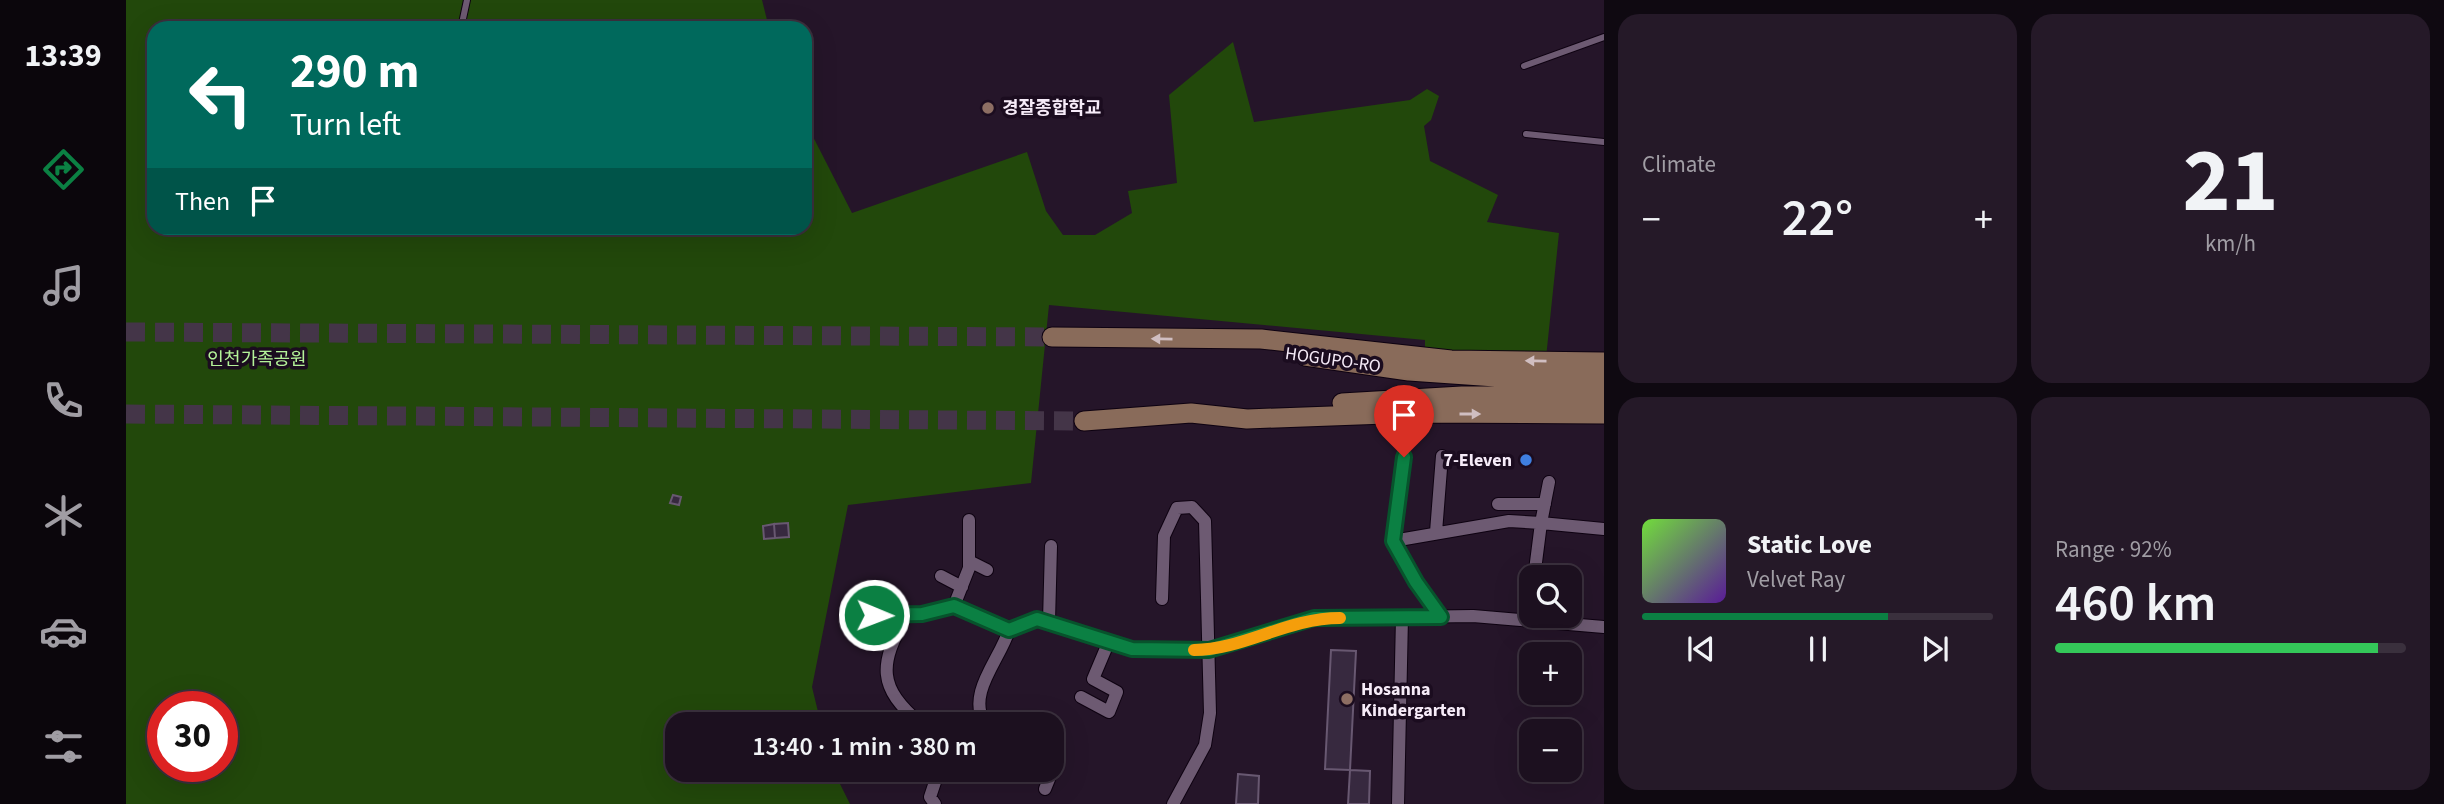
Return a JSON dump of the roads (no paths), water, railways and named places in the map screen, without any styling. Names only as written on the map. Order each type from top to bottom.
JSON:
[{"type":"main road","name":"HOGUPO-RO","points":[[1052,337],[1261,339],[1451,360],[1604,362]]},
{"type":"main road","name":"HOGUPO-RO","points":[[1190,339],[1409,372],[1510,378],[1604,378]]},
{"type":"main road","name":"HOGUPO-RO","points":[[1084,421],[1462,396],[1604,396]]},
{"type":"main road","name":"HOGUPO-RO","points":[[1191,413],[1247,419],[1413,413],[1604,414]]},
{"type":"street","points":[[1436,532],[1442,456]]},
{"type":"street","points":[[1404,457],[1393,541],[1416,582],[1441,617]]},
{"type":"street","points":[[1536,565],[1549,482]]},
{"type":"street","points":[[1497,504],[1545,504]]},
{"type":"street","points":[[1162,599],[1164,536],[1177,508],[1192,507],[1205,521],[1211,693],[1205,745],[1173,804]]},
{"type":"street","points":[[954,606],[969,561],[969,520]]},
{"type":"street","points":[[1393,541],[1509,521],[1604,529]]},
{"type":"street","points":[[1049,621],[1051,546]]},
{"type":"street","points":[[969,561],[988,570]]},
{"type":"street","points":[[941,576],[962,587]]},
{"type":"street","points":[[874,615],[906,616],[954,606],[1009,630]]},
{"type":"street","points":[[906,616],[890,644],[886,678],[898,705],[906,712]]},
{"type":"street","points":[[1398,804],[1402,617]]},
{"type":"street","points":[[979,712],[981,688],[1009,630],[1037,619],[1132,649],[1209,650],[1314,618],[1441,617],[1519,621]]},
{"type":"street","points":[[1582,625],[1604,627]]},
{"type":"street","points":[[1081,697],[1109,712],[1117,692],[1093,679],[1109,641]]},
{"type":"street","points":[[934,804],[930,797],[936,782]]},
{"type":"street","points":[[1045,789],[1048,782]]},
{"type":"lane","points":[[462,21],[467,0]]},
{"type":"lane","points":[[1524,66],[1604,37]]},
{"type":"lane","points":[[1526,134],[1604,142]]},
{"type":"tunnel","points":[[126,332],[1052,337]]},
{"type":"tunnel","points":[[126,414],[1084,421]]},
{"type":"place","name":"경잘종합학교","points":[[988,108]]},
{"type":"place","name":"7-Eleven","points":[[1526,460]]},
{"type":"place","name":"Hosanna Kindergarten","points":[[1347,699]]},
{"type":"park label","name":"인천가족공원","points":[[257,359]]}]
